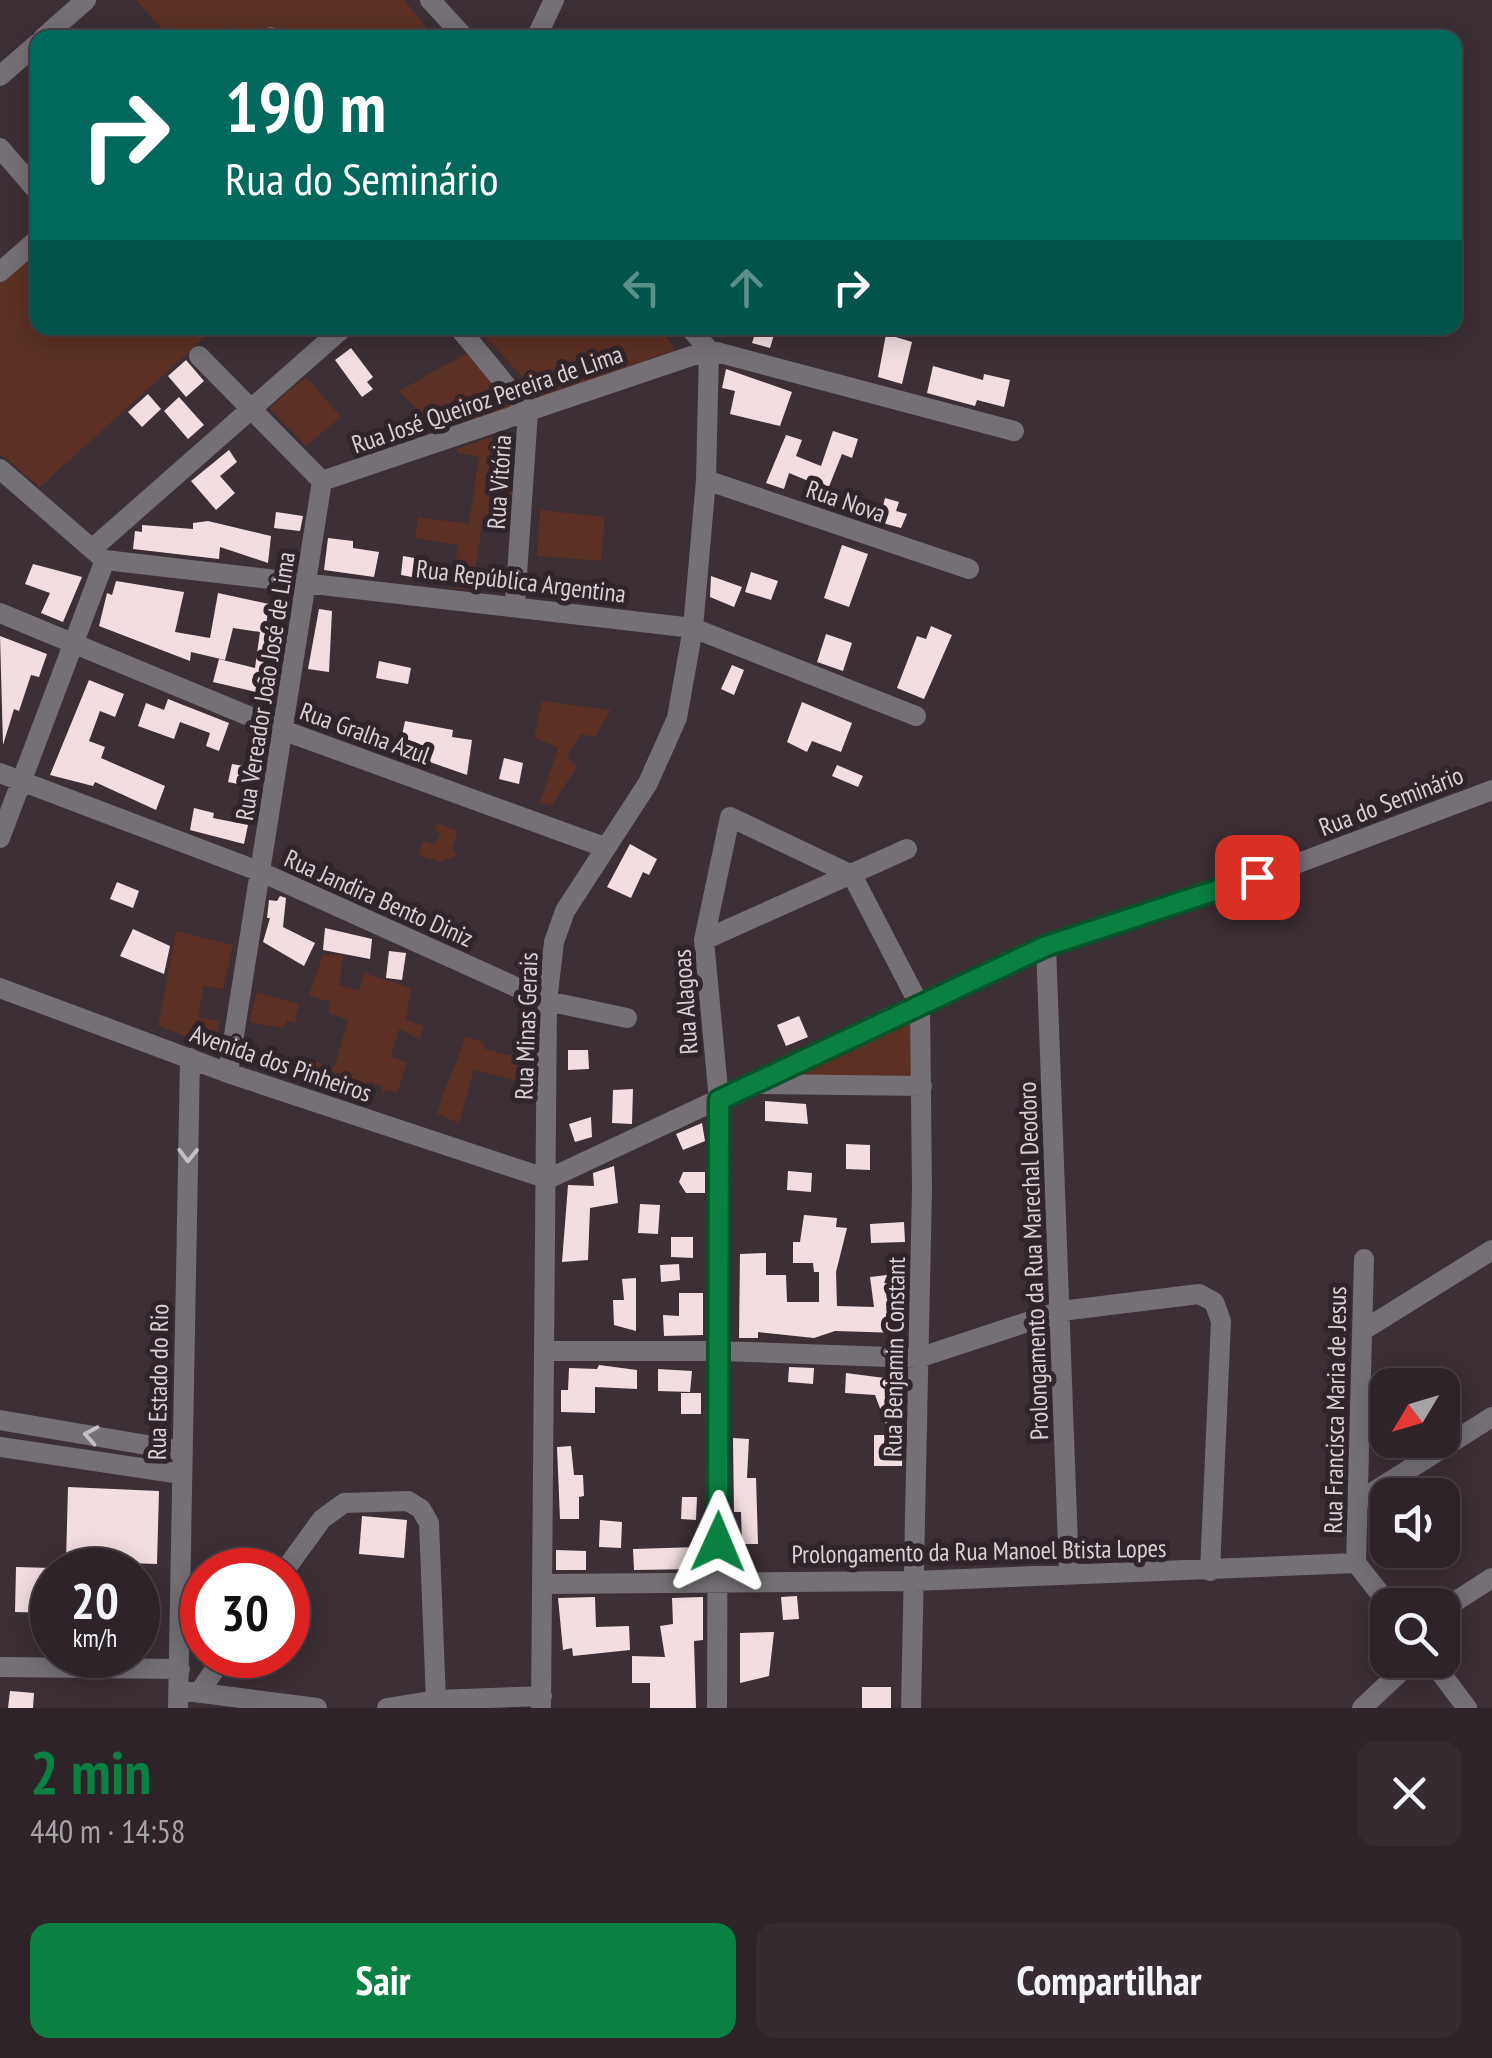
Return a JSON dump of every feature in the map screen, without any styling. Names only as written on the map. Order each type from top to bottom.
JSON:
[{"type":"street","points":[[52,30],[86,0]]},
{"type":"street","points":[[430,0],[458,30]]},
{"type":"street","points":[[540,30],[554,0]]},
{"type":"street","points":[[0,76],[30,49]]},
{"type":"street","points":[[0,148],[30,183]]},
{"type":"street","points":[[0,272],[30,246]]},
{"type":"street","points":[[0,838],[72,643],[99,555],[248,409],[335,335]]},
{"type":"street","name":"Rua Vitória","points":[[465,335],[528,412],[515,604]]},
{"type":"street","points":[[696,335],[709,350],[1014,432]]},
{"type":"street","name":"Rua José Queiroz Pereira de Lima","points":[[322,481],[709,350]]},
{"type":"street","name":"Rua Minas Gerais","points":[[542,1702],[547,1000],[554,942],[565,911],[669,743],[693,628],[706,480],[709,350]]},
{"type":"street","points":[[200,356],[322,481]]},
{"type":"street","points":[[0,469],[99,555]]},
{"type":"street","name":"Rua Nova","points":[[706,480],[970,569]]},
{"type":"street","name":"Rua Vereador João José de Lima","points":[[228,1073],[322,481]]},
{"type":"street","name":"Rua República Argentina","points":[[99,555],[693,628],[916,716]]},
{"type":"street","name":"Rua Gralha Azul","points":[[0,613],[285,730],[604,847]]},
{"type":"street","name":"Rua Jandira Bento Diniz","points":[[0,773],[260,872],[547,1000],[626,1018]]},
{"type":"street","name":"Rua do Seminário","points":[[548,1179],[1046,946],[1280,870],[1492,790]]},
{"type":"street","name":"Rua Alagoas","points":[[716,1708],[719,1100],[704,940],[730,817],[852,875]]},
{"type":"street","points":[[704,940],[907,849]]},
{"type":"street","points":[[852,875],[920,1006]]},
{"type":"street","name":"Prolongamento da Rua Marechal Deodoro","points":[[1046,946],[1069,1574]]},
{"type":"street","points":[[0,988],[0,1007]]},
{"type":"street","name":"Avenida dos Pinheiros","points":[[0,988],[228,1073],[548,1179]]},
{"type":"street","name":"Rua Benjamin Constant","points":[[911,1708],[922,1086],[920,1006]]},
{"type":"street","name":"Rua Estado do Rio","points":[[184,1690],[181,1474],[190,1058]]},
{"type":"street","name":"Rua do Seminário","points":[[753,1084],[922,1086]]},
{"type":"street","points":[[1362,1331],[1492,1250]]},
{"type":"street","name":"Rua Francisca Maria de Jesus","points":[[1356,1563],[1364,1259]]},
{"type":"street","points":[[546,1351],[720,1350],[918,1358],[1061,1311],[1198,1294],[1214,1302],[1220,1321],[1210,1571]]},
{"type":"street","points":[[1360,1501],[1492,1416]]},
{"type":"street","points":[[0,1420],[182,1451]]},
{"type":"street","points":[[0,1446],[181,1474]]},
{"type":"street","points":[[302,1548],[322,1519],[344,1503],[408,1502],[421,1509],[429,1523],[436,1700]]},
{"type":"street","points":[[1356,1563],[1376,1588]]},
{"type":"street","name":"Prolongamento da Rua Manoel Btista Lopes","points":[[542,1584],[914,1582],[1356,1563]]},
{"type":"street","points":[[1460,1598],[1492,1578]]},
{"type":"street","points":[[0,1667],[317,1708]]},
{"type":"street","points":[[1362,1708],[1394,1678]]},
{"type":"street","points":[[1444,1678],[1467,1708]]},
{"type":"street","points":[[386,1708],[436,1700],[542,1702]]},
{"type":"shaded area","points":[[136,0],[404,0],[429,30],[275,30],[272,26],[267,30],[232,30],[228,26],[223,30],[163,30]]},
{"type":"shaded area","points":[[30,256],[30,335],[207,335],[40,487],[0,454],[0,283]]},
{"type":"shaded area","points":[[483,335],[665,335],[675,350],[541,397]]},
{"type":"shaded area","points":[[471,351],[516,407],[438,429],[399,391]]},
{"type":"shaded area","points":[[306,377],[341,417],[306,446],[269,408]]},
{"type":"shaded area","points":[[492,437],[490,467],[496,488],[500,495],[516,490],[512,521],[483,518],[472,590],[452,588],[458,545],[415,538],[418,517],[469,524],[479,457],[458,453],[457,449]]},
{"type":"shaded area","points":[[540,510],[605,517],[601,561],[537,556]]},
{"type":"shaded area","points":[[542,701],[611,710],[595,737],[581,734],[567,757],[577,767],[551,806],[540,802],[558,748],[534,737]]},
{"type":"shaded area","points":[[437,823],[458,831],[452,849],[457,855],[441,862],[418,855],[423,841],[435,845],[440,833],[434,830]]},
{"type":"shaded area","points":[[176,931],[233,945],[223,989],[204,986],[198,1017],[219,1021],[217,1048],[158,1026]]},
{"type":"shaded area","points":[[323,955],[343,955],[339,985],[359,991],[365,973],[411,988],[406,1020],[424,1026],[420,1039],[399,1029],[391,1057],[407,1062],[397,1093],[388,1090],[381,1094],[383,1086],[370,1082],[363,1100],[292,1076],[300,1056],[334,1068],[348,1020],[329,1013],[330,1002],[309,995]]},
{"type":"shaded area","points":[[257,992],[299,1004],[295,1019],[298,1023],[287,1021],[283,1028],[249,1022]]},
{"type":"shaded area","points":[[912,1014],[911,1079],[773,1079]]},
{"type":"shaded area","points":[[465,1036],[483,1042],[485,1049],[532,1061],[530,1084],[474,1070],[459,1123],[437,1114]]},
{"type":"building","points":[[755,335],[774,335],[770,348],[752,343]]},
{"type":"building","points":[[886,335],[912,342],[902,384],[878,377]]},
{"type":"building","points":[[351,348],[373,377],[367,382],[373,389],[362,397],[335,360]]},
{"type":"building","points":[[186,360],[204,381],[186,397],[168,376]]},
{"type":"building","points":[[933,366],[983,380],[984,374],[1010,380],[1004,407],[977,400],[975,406],[927,393]]},
{"type":"building","points":[[726,369],[792,392],[780,426],[730,414],[735,391],[722,388]]},
{"type":"building","points":[[148,394],[161,409],[142,427],[128,412]]},
{"type":"building","points":[[179,397],[204,425],[188,439],[164,411]]},
{"type":"building","points":[[833,431],[858,439],[852,458],[842,454],[828,489],[789,473],[784,489],[766,483],[786,435],[802,440],[796,456],[821,466]]},
{"type":"building","points":[[229,450],[237,462],[220,476],[235,493],[216,510],[191,481]]},
{"type":"building","points":[[832,490],[856,498],[852,511],[828,503]]},
{"type":"building","points":[[885,498],[899,502],[896,511],[907,514],[901,528],[879,522]]},
{"type":"building","points":[[276,512],[303,516],[300,531],[274,528]]},
{"type":"building","points":[[208,521],[271,536],[268,563],[220,547],[219,559],[133,549],[135,531],[142,532],[142,525],[193,529],[193,523]]},
{"type":"building","points":[[328,538],[353,541],[353,548],[379,552],[374,577],[324,570]]},
{"type":"building","points":[[842,545],[868,554],[849,607],[824,598]]},
{"type":"building","points":[[403,556],[426,560],[423,579],[401,575]]},
{"type":"building","points":[[33,564],[82,577],[63,622],[41,613],[50,593],[25,584]]},
{"type":"building","points":[[751,572],[778,581],[771,600],[745,592]]},
{"type":"building","points":[[711,576],[742,587],[734,607],[710,597]]},
{"type":"building","points":[[116,581],[184,592],[175,632],[210,638],[218,593],[269,604],[265,633],[278,638],[269,695],[213,682],[219,659],[255,668],[260,632],[233,628],[225,660],[191,652],[190,661],[99,626],[107,593],[112,595]]},
{"type":"building","points":[[319,609],[332,611],[329,672],[308,669]]},
{"type":"building","points":[[931,626],[952,635],[924,699],[897,688],[917,636],[926,639]]},
{"type":"building","points":[[826,634],[852,643],[843,671],[817,662]]},
{"type":"building","points":[[0,636],[47,654],[39,677],[31,675],[19,711],[14,709],[3,745]]},
{"type":"building","points":[[379,661],[411,668],[408,684],[376,678]]},
{"type":"building","points":[[732,665],[744,670],[734,695],[721,689]]},
{"type":"building","points":[[89,680],[124,694],[115,717],[100,711],[89,741],[105,747],[101,758],[165,786],[156,810],[95,782],[93,786],[50,775]]},
{"type":"building","points":[[168,699],[229,723],[219,751],[206,746],[210,733],[180,722],[174,739],[138,726],[146,703],[164,710]]},
{"type":"building","points":[[802,702],[852,723],[841,752],[812,741],[807,752],[787,742]]},
{"type":"building","points":[[405,721],[453,730],[452,737],[472,740],[467,775],[427,761],[428,755],[399,749]]},
{"type":"building","points":[[504,758],[523,763],[519,784],[499,779]]},
{"type":"building","points":[[232,764],[256,768],[253,787],[228,782]]},
{"type":"building","points":[[837,765],[863,776],[858,787],[832,776]]},
{"type":"building","points":[[194,808],[214,813],[213,818],[248,825],[244,844],[190,830]]},
{"type":"building","points":[[630,844],[657,859],[649,875],[643,872],[631,898],[607,887]]},
{"type":"building","points":[[117,882],[139,891],[133,908],[110,899]]},
{"type":"building","points":[[280,896],[286,898],[283,927],[315,943],[304,966],[263,942],[270,918],[269,900],[277,901]]},
{"type":"building","points":[[325,928],[372,939],[370,959],[323,950]]},
{"type":"building","points":[[133,929],[170,946],[164,974],[120,956]]},
{"type":"building","points":[[389,951],[406,953],[402,980],[386,978]]},
{"type":"building","points":[[799,1016],[808,1037],[786,1046],[777,1025]]},
{"type":"building","points":[[568,1050],[588,1050],[589,1069],[568,1070]]},
{"type":"building","points":[[633,1089],[632,1124],[612,1123],[613,1090]]},
{"type":"building","points":[[765,1101],[806,1104],[808,1124],[765,1121]]},
{"type":"building","points":[[591,1117],[592,1137],[575,1142],[569,1124]]},
{"type":"building","points":[[702,1123],[705,1141],[683,1150],[676,1134]]},
{"type":"building","points":[[846,1144],[870,1145],[870,1170],[846,1169]]},
{"type":"building","points":[[614,1166],[618,1203],[590,1208],[588,1260],[562,1262],[568,1185],[594,1186],[593,1173]]},
{"type":"building","points":[[788,1171],[812,1173],[811,1192],[787,1190]]},
{"type":"building","points":[[683,1172],[705,1172],[705,1193],[686,1193],[679,1182]]},
{"type":"building","points":[[640,1204],[660,1205],[658,1234],[638,1233]]},
{"type":"building","points":[[804,1215],[837,1218],[836,1227],[847,1228],[836,1272],[837,1306],[874,1307],[870,1277],[887,1275],[884,1283],[906,1287],[905,1302],[900,1302],[900,1333],[835,1331],[814,1338],[758,1332],[758,1338],[739,1338],[740,1254],[766,1253],[766,1275],[786,1275],[787,1302],[819,1302],[819,1272],[814,1272],[813,1263],[793,1263],[793,1242],[800,1242]]},
{"type":"building","points":[[904,1222],[905,1242],[871,1243],[870,1224]]},
{"type":"building","points":[[671,1237],[693,1237],[693,1258],[671,1257]]},
{"type":"building","points":[[679,1264],[680,1280],[661,1282],[660,1265]]},
{"type":"building","points":[[636,1278],[636,1331],[614,1325],[613,1300],[624,1300],[622,1279]]},
{"type":"building","points":[[679,1293],[703,1293],[703,1335],[664,1336],[663,1315],[679,1316]]},
{"type":"building","points":[[599,1365],[637,1370],[637,1389],[595,1387],[595,1413],[561,1412],[561,1390],[568,1390],[569,1368],[597,1369]]},
{"type":"building","points":[[789,1367],[814,1368],[813,1384],[788,1382]]},
{"type":"building","points":[[658,1369],[692,1371],[690,1392],[658,1391]]},
{"type":"building","points":[[846,1373],[900,1380],[898,1403],[902,1404],[897,1435],[903,1436],[902,1466],[874,1466],[874,1435],[890,1435],[875,1395],[845,1393]]},
{"type":"building","points":[[681,1393],[701,1393],[701,1414],[681,1414]]},
{"type":"building","points":[[733,1438],[749,1439],[747,1478],[756,1478],[758,1544],[742,1544],[741,1512],[734,1512]]},
{"type":"building","points":[[571,1446],[574,1475],[583,1475],[584,1496],[579,1497],[579,1519],[560,1519],[557,1447]]},
{"type":"building","points":[[68,1487],[159,1491],[157,1548],[66,1548]]},
{"type":"building","points":[[682,1497],[697,1497],[696,1520],[681,1519]]},
{"type":"building","points":[[362,1516],[407,1520],[404,1558],[359,1554]]},
{"type":"building","points":[[600,1520],[622,1522],[621,1548],[599,1547]]},
{"type":"building","points":[[699,1547],[699,1569],[634,1570],[633,1549]]},
{"type":"building","points":[[556,1550],[586,1551],[586,1570],[556,1570]]},
{"type":"building","points":[[16,1567],[30,1567],[30,1612],[15,1612]]},
{"type":"building","points":[[797,1596],[799,1619],[783,1620],[781,1597]]},
{"type":"building","points":[[595,1597],[596,1627],[629,1626],[630,1650],[573,1656],[572,1648],[563,1650],[558,1598]]},
{"type":"building","points":[[703,1597],[703,1640],[694,1641],[696,1708],[650,1708],[650,1683],[632,1683],[632,1656],[665,1657],[660,1626],[673,1624],[672,1598]]},
{"type":"building","points":[[774,1632],[769,1676],[740,1683],[740,1633]]},
{"type":"building","points":[[862,1687],[891,1687],[891,1708],[862,1708]]},
{"type":"building","points":[[10,1691],[34,1693],[33,1708],[8,1708]]},
{"type":"route","points":[[718,1542],[719,1100],[1046,946],[1091,928],[1257,877]]}]
